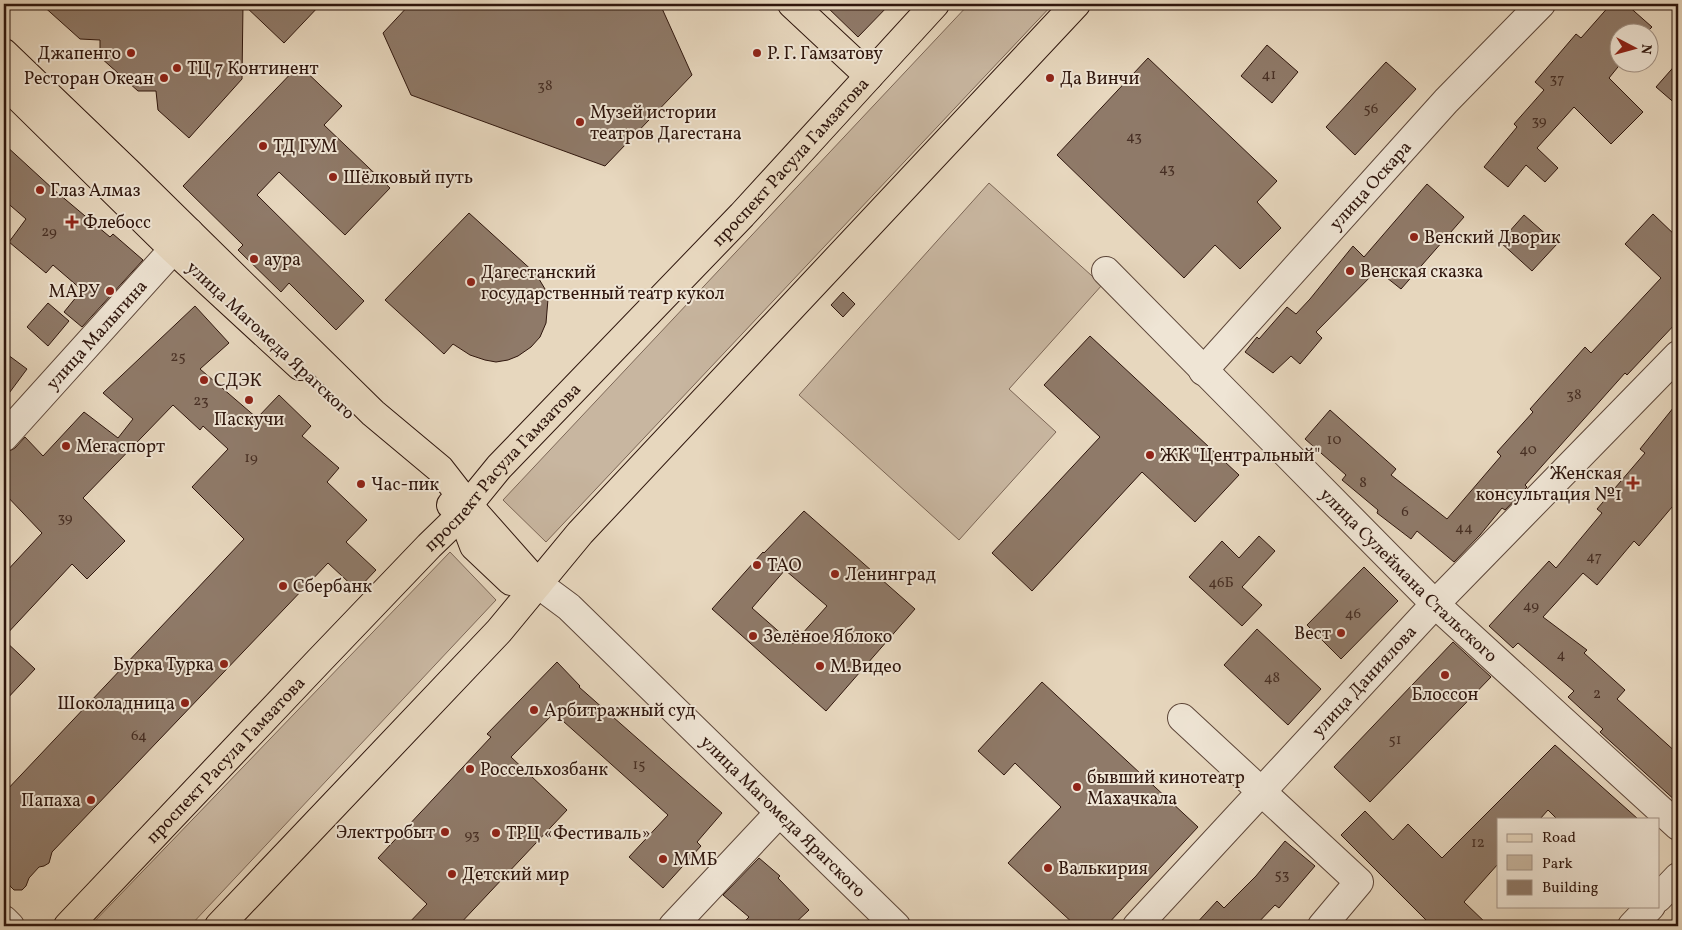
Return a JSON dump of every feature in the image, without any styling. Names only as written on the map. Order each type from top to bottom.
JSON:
[{"type":"main road","points":[[792,4],[870,74]]},
{"type":"main road","points":[[798,4],[870,74]]},
{"type":"main road","name":"проспект Расула Гамзатова","points":[[68,926],[465,509],[499,467],[742,215],[935,4]]},
{"type":"main road","points":[[219,926],[499,631],[580,533],[1076,4]]},
{"type":"main road","name":"улица Магомеда Ярагского","points":[[4,53],[182,241]]},
{"type":"main road","name":"улица Магомеда Ярагского","points":[[4,83],[373,413],[440,469],[465,509],[494,520],[525,552],[538,584]]},
{"type":"street","name":"улица Оскара","points":[[1203,371],[1446,101],[1541,4]]},
{"type":"street","name":"улица Малыгина","points":[[4,438],[182,241]]},
{"type":"street","name":"улица Сулеймана Стальского","points":[[1106,271],[1435,604],[1678,826]]},
{"type":"street","name":"улица Даниялова","points":[[1137,926],[1435,604],[1678,354]]},
{"type":"street","name":"улица Магомеда Ярагского","points":[[538,584],[569,607],[896,926]]},
{"type":"street","points":[[1182,718],[1359,882],[1322,926]]},
{"type":"street","points":[[673,926],[779,813]]},
{"type":"street","points":[[1660,896],[1678,877]]},
{"type":"street","points":[[1632,926],[1649,908]]},
{"type":"street","points":[[4,920],[10,926]]},
{"type":"green space","points":[[969,4],[1053,4],[546,542],[503,500]]},
{"type":"green space","points":[[989,183],[1102,285],[1009,389],[1056,432],[959,540],[799,395]]},
{"type":"green space","points":[[450,552],[496,600],[190,926],[90,926]]},
{"type":"building","name":"ТЦ 7 Континент","points":[[41,4],[243,4],[242,79],[189,138],[158,110],[156,91],[138,91],[100,57],[100,40],[80,39]]},
{"type":"building","points":[[243,4],[321,4],[284,43]]},
{"type":"building","points":[[410,4],[660,4],[692,75],[605,166],[411,95],[383,33]]},
{"type":"building","points":[[824,4],[890,4],[858,37]]},
{"type":"building","points":[[1611,4],[1626,4],[1646,22],[1610,22],[1610,72],[1614,72],[1609,78],[1643,112],[1611,144],[1574,107],[1537,148],[1558,168],[1545,182],[1526,165],[1508,187],[1484,167],[1517,127],[1514,124],[1544,90],[1535,82],[1576,34],[1581,38]]},
{"type":"building","points":[[1267,45],[1298,72],[1272,103],[1241,76]]},
{"type":"building","points":[[1148,58],[1277,181],[1257,202],[1281,228],[1240,269],[1215,245],[1184,278],[1057,155]]},
{"type":"building","points":[[1386,62],[1416,89],[1355,155],[1326,127]]},
{"type":"building","points":[[1678,62],[1678,106],[1656,87]]},
{"type":"building","points":[[299,65],[342,106],[324,125],[390,188],[345,235],[279,172],[257,195],[364,301],[336,330],[289,283],[281,292],[238,250],[243,245],[183,186]]},
{"type":"building","points":[[4,144],[53,189],[110,237],[113,234],[143,260],[82,327],[64,312],[82,290],[53,265],[46,273],[9,242],[26,219],[4,200]]},
{"type":"building","points":[[1427,184],[1464,217],[1401,289],[1377,270],[1316,332],[1322,338],[1300,364],[1291,356],[1273,373],[1245,352],[1287,307],[1296,314],[1353,246],[1364,257]]},
{"type":"building","name":"Дагестанский государственный театр кукол","points":[[469,213],[536,274],[545,289],[548,299],[546,323],[540,337],[531,347],[508,360],[496,362],[485,360],[470,355],[453,344],[444,354],[385,300]]},
{"type":"building","points":[[1653,214],[1678,238],[1678,321],[1627,375],[1625,373],[1525,485],[1527,487],[1505,510],[1502,508],[1454,562],[1417,531],[1411,539],[1377,513],[1378,510],[1342,480],[1346,475],[1305,439],[1330,410],[1396,469],[1391,475],[1447,519],[1501,456],[1497,452],[1533,412],[1530,409],[1585,347],[1591,353],[1661,278],[1625,244]]},
{"type":"building","points":[[1524,215],[1557,244],[1532,271],[1500,242]]},
{"type":"building","points":[[843,292],[855,304],[843,317],[831,305]]},
{"type":"building","points":[[48,303],[69,321],[48,346],[27,327]]},
{"type":"building","points":[[195,306],[229,343],[200,369],[257,418],[279,395],[311,426],[302,436],[339,468],[327,482],[367,520],[346,542],[376,570],[357,590],[328,563],[52,852],[49,863],[39,867],[29,878],[22,890],[14,890],[10,886],[4,872],[4,793],[244,539],[192,487],[228,449],[203,426],[200,430],[173,405],[83,498],[125,541],[87,579],[72,564],[4,637],[4,574],[42,533],[4,493],[4,454],[15,448],[25,437],[43,456],[84,412],[118,438],[133,419],[103,393]]},
{"type":"building","name":"ЖК \"Центральный\"","points":[[1090,336],[1239,475],[1195,522],[1142,472],[1032,591],[992,553],[1100,437],[1044,385]]},
{"type":"building","points":[[4,352],[27,369],[4,400]]},
{"type":"building","points":[[1678,402],[1678,500],[1639,546],[1634,541],[1597,585],[1583,573],[1543,617],[1587,650],[1584,653],[1625,690],[1617,699],[1678,754],[1678,803],[1600,732],[1603,729],[1568,697],[1574,691],[1518,643],[1513,648],[1489,626],[1549,561],[1556,568],[1602,513],[1597,509],[1645,453],[1640,449]]},
{"type":"building","points":[[804,511],[915,609],[826,711],[712,609]],"holes":[[[785,570],[827,606],[793,644],[752,608]]]},
{"type":"building","points":[[1259,536],[1275,551],[1242,587],[1262,605],[1242,626],[1189,577],[1222,541],[1239,558]]},
{"type":"building","points":[[1364,567],[1398,601],[1341,659],[1307,625]]},
{"type":"building","points":[[1257,629],[1321,689],[1288,725],[1224,665]]},
{"type":"building","points":[[4,640],[35,669],[4,702]]},
{"type":"building","points":[[1453,642],[1491,677],[1370,802],[1334,767]]},
{"type":"building","points":[[557,662],[579,687],[722,813],[697,842],[701,846],[663,888],[629,857],[668,815],[554,713],[511,757],[567,810],[458,926],[406,926],[427,904],[378,858],[491,737],[487,734]]},
{"type":"building","points":[[1042,682],[1198,827],[1106,926],[1076,926],[1008,863],[1061,807],[1015,763],[1004,775],[978,751]]},
{"type":"building","points":[[1555,745],[1637,818],[1556,818],[1548,810],[1541,818],[1497,818],[1497,865],[1464,902],[1489,926],[1432,926],[1341,835],[1365,811],[1393,840],[1408,824],[1442,858]]},
{"type":"building","points":[[1285,841],[1315,866],[1279,908],[1275,905],[1255,926],[1194,926],[1217,901],[1224,908],[1256,876]]},
{"type":"building","points":[[759,858],[780,876],[778,878],[809,910],[792,926],[740,926],[749,917],[723,895]]},
{"type":"place","name":"Джапенго","points":[[131,53]]},
{"type":"place","name":"Р. Г. Гамзатову","points":[[757,53]]},
{"type":"place","name":"ТЦ 7 Континент","points":[[177,68]]},
{"type":"place","name":"Ресторан Океан","points":[[164,78]]},
{"type":"place","name":"Да Винчи","points":[[1050,78]]},
{"type":"place","name":"Музей истории театров Дагестана","points":[[580,122]]},
{"type":"place","name":"ТД ГУМ","points":[[263,146]]},
{"type":"place","name":"Шёлковый путь","points":[[333,177]]},
{"type":"place","name":"Глаз Алмаз","points":[[40,190]]},
{"type":"place","name":"Флебосс","points":[[72,222]]},
{"type":"place","name":"Венский Дворик","points":[[1414,237]]},
{"type":"place","name":"аура","points":[[254,259]]},
{"type":"place","name":"Венская сказка","points":[[1350,271]]},
{"type":"place","name":"Дагестанский государственный театр кукол","points":[[471,282]]},
{"type":"place","name":"МАРУ","points":[[110,291]]},
{"type":"place","name":"СДЭК","points":[[204,380]]},
{"type":"place","name":"Паскучи","points":[[249,400]]},
{"type":"place","name":"Мегаспорт","points":[[66,446]]},
{"type":"place","name":"ЖК \"Центральный\"","points":[[1150,455]]},
{"type":"place","name":"Женская консультация №1","points":[[1633,483]]},
{"type":"place","name":"Час-пик","points":[[361,484]]},
{"type":"place","name":"ТАО","points":[[757,565]]},
{"type":"place","name":"Ленинград","points":[[835,574]]},
{"type":"place","name":"Сбербанк","points":[[283,586]]},
{"type":"place","name":"Вест","points":[[1341,633]]},
{"type":"place","name":"Зелёное Яблоко","points":[[753,636]]},
{"type":"place","name":"Бурка Турка","points":[[224,664]]},
{"type":"place","name":"М.Видео","points":[[820,666]]},
{"type":"place","name":"Блоссон","points":[[1445,675]]},
{"type":"place","name":"Шоколадница","points":[[185,703]]},
{"type":"place","name":"Арбитражный суд","points":[[534,710]]},
{"type":"place","name":"Россельхозбанк","points":[[470,769]]},
{"type":"place","name":"бывший кинотеатр Махачкала","points":[[1077,787]]},
{"type":"place","name":"Папаха","points":[[91,800]]},
{"type":"place","name":"Электробыт","points":[[445,832]]},
{"type":"place","name":"ТРЦ «Фестиваль»","points":[[496,833]]},
{"type":"place","name":"ММБ","points":[[663,859]]},
{"type":"place","name":"Валькирия","points":[[1048,868]]},
{"type":"place","name":"Детский мир","points":[[452,874]]}]
